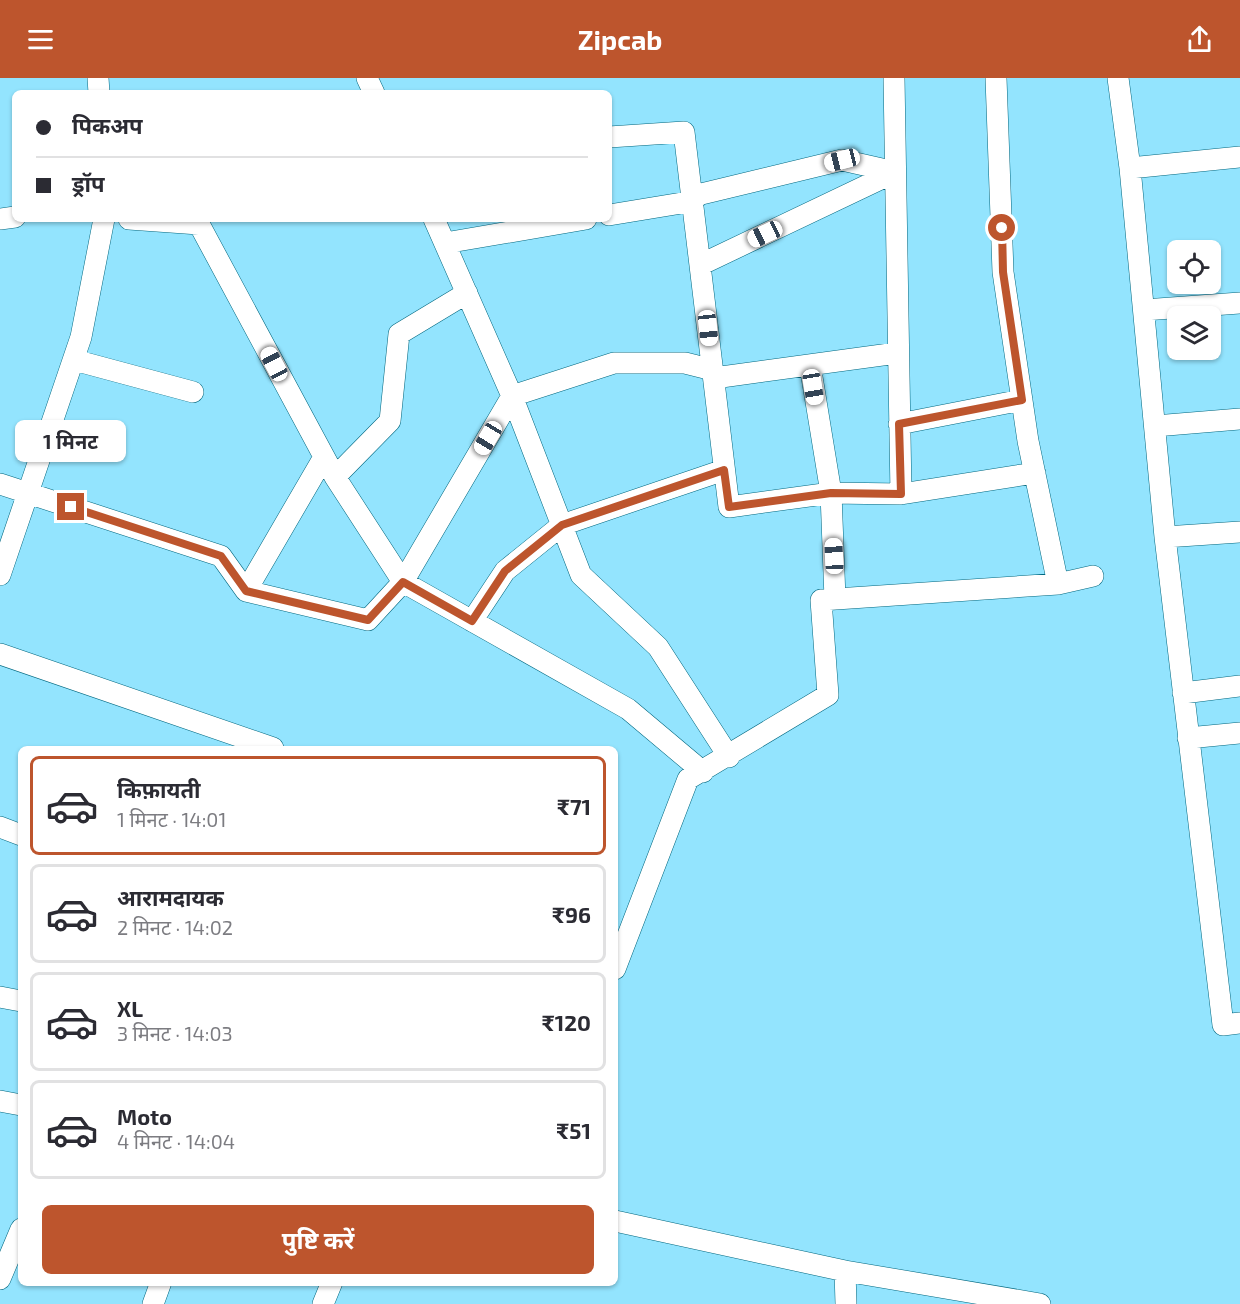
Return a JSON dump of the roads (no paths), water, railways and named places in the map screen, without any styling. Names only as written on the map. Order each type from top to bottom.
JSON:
[{"type":"street","points":[[894,78],[901,494]]},
{"type":"street","points":[[996,78],[1003,272],[1022,400],[1058,584]]},
{"type":"street","points":[[1118,78],[1130,168],[1165,537],[1223,1025],[1240,1023]]},
{"type":"street","points":[[612,137],[684,132],[729,507],[831,493],[901,494],[1035,473]]},
{"type":"street","points":[[1130,168],[1240,157]]},
{"type":"street","points":[[612,214],[693,198],[842,160],[895,172]]},
{"type":"street","points":[[700,265],[895,172]]},
{"type":"street","points":[[0,575],[81,337],[103,222]]},
{"type":"street","points":[[171,222],[199,224],[335,477],[403,582],[628,709],[703,772]]},
{"type":"street","points":[[435,222],[512,396],[581,574],[658,647],[729,757]]},
{"type":"street","points":[[445,243],[568,222]]},
{"type":"street","points":[[335,477],[390,421],[399,334],[467,293]]},
{"type":"street","points":[[1144,310],[1240,303]]},
{"type":"street","points":[[0,484],[221,556],[246,591],[368,620],[403,582],[512,396],[614,363],[685,363],[713,374],[810,365],[897,353]]},
{"type":"street","points":[[74,360],[193,392]]},
{"type":"street","points":[[810,365],[831,493],[835,599]]},
{"type":"street","points":[[899,424],[1022,400]]},
{"type":"street","points":[[1155,426],[1240,419]]},
{"type":"street","points":[[246,591],[324,457]]},
{"type":"street","points":[[472,621],[505,571],[562,525],[724,470]]},
{"type":"street","points":[[1165,537],[1240,532]]},
{"type":"street","points":[[618,961],[688,779],[729,757],[828,695],[821,600],[1058,584],[1094,576]]},
{"type":"street","points":[[0,654],[228,741],[260,746]]},
{"type":"street","points":[[1183,693],[1240,686]]},
{"type":"street","points":[[1188,738],[1240,733]]},
{"type":"street","points":[[0,827],[18,834]]},
{"type":"street","points":[[0,997],[18,1000]]},
{"type":"street","points":[[0,1101],[18,1104]]},
{"type":"street","points":[[618,1222],[845,1271],[1040,1304]]},
{"type":"street","points":[[0,1279],[18,1236]]},
{"type":"street","points":[[845,1271],[846,1304]]},
{"type":"street","points":[[153,1304],[160,1286]]},
{"type":"street","points":[[323,1304],[330,1286]]}]
